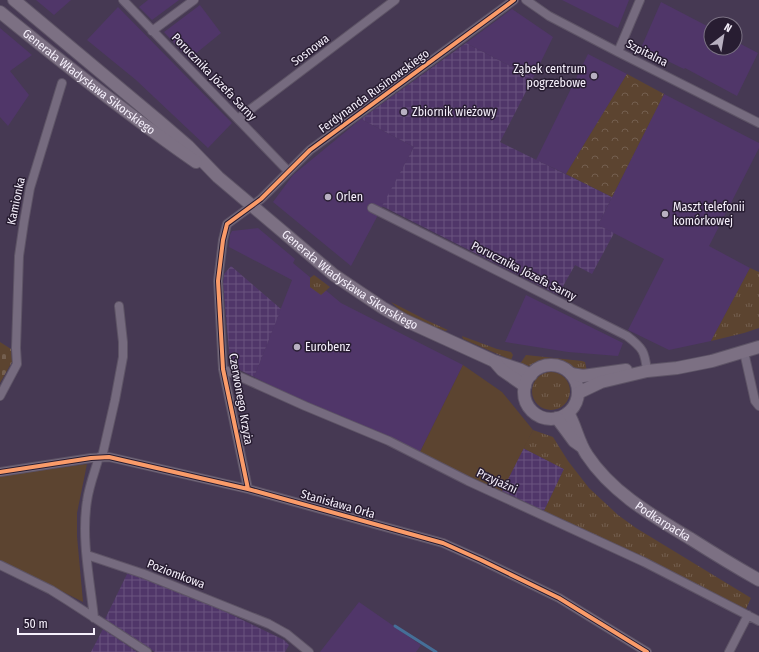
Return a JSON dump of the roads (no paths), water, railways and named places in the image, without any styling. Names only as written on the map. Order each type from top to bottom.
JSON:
[{"type":"main road","name":"Generała Władysława Sikorskiego","points":[[14,0],[182,141],[218,177],[312,258],[357,291],[404,320],[494,361],[531,375]]},
{"type":"main road","name":"Generała Władysława Sikorskiego","points":[[0,12],[68,68],[218,177]]},
{"type":"main road","points":[[578,393],[601,382],[647,371],[677,368],[712,361],[759,347]]},
{"type":"main road","name":"Generała Władysława Sikorskiego","points":[[494,361],[502,370],[525,386]]},
{"type":"main road","points":[[546,366],[555,366],[564,369],[571,374],[578,386],[577,401],[573,408],[563,416],[548,419],[532,411],[527,404],[525,395],[525,386],[531,375],[546,366]]},
{"type":"main road","points":[[571,374],[583,376],[613,371],[647,371]]},
{"type":"main road","name":"Podkarpacka","points":[[563,416],[574,441],[581,446],[609,481],[646,513],[759,580]]},
{"type":"street","name":"Porucznika Józefa Sarny","points":[[123,0],[288,170]]},
{"type":"street","points":[[152,31],[194,0]]},
{"type":"street","name":"Sosnowa","points":[[238,118],[395,0]]},
{"type":"street","name":"Ferdynanda Rusinowskiego","points":[[252,206],[310,150],[514,0]]},
{"type":"street","name":"Szpitalna","points":[[526,0],[550,16],[618,52],[759,123]]},
{"type":"street","points":[[618,52],[640,0]]},
{"type":"street","name":"Kamionka","points":[[0,396],[17,364],[16,348],[19,256],[30,188],[62,83]]},
{"type":"street","name":"Czerwonego Krzyża","points":[[248,489],[223,369],[218,282],[223,240],[227,224],[252,206]]},
{"type":"street","name":"Porucznika Józefa Sarny","points":[[372,208],[627,336],[643,350],[646,358],[647,371]]},
{"type":"street","points":[[94,618],[87,555],[87,501],[115,400],[123,357],[119,306]]},
{"type":"street","points":[[744,352],[755,401],[759,406]]},
{"type":"street","name":"Przyjaźni","points":[[223,369],[305,406],[389,441],[468,480],[644,562],[759,621]]},
{"type":"street","name":"Stanisława Orła","points":[[0,472],[100,457],[109,457],[248,489],[442,543],[481,560],[559,598],[647,652]]},
{"type":"street","name":"Poziomkowa","points":[[87,555],[144,574],[269,624],[287,634],[309,652]]},
{"type":"street","points":[[0,565],[51,590],[147,652]]},
{"type":"street","points":[[729,652],[748,615]]},
{"type":"waterway","points":[[395,626],[436,652]]},
{"type":"place","name":"Ząbek centrum pogrzebowe","points":[[594,76]]},
{"type":"place","name":"Zbiornik wieżowy","points":[[404,112]]},
{"type":"place","name":"Orlen","points":[[328,197]]},
{"type":"place","name":"Maszt telefonii komórkowej","points":[[665,214]]},
{"type":"place","name":"Eurobenz","points":[[297,347]]}]
